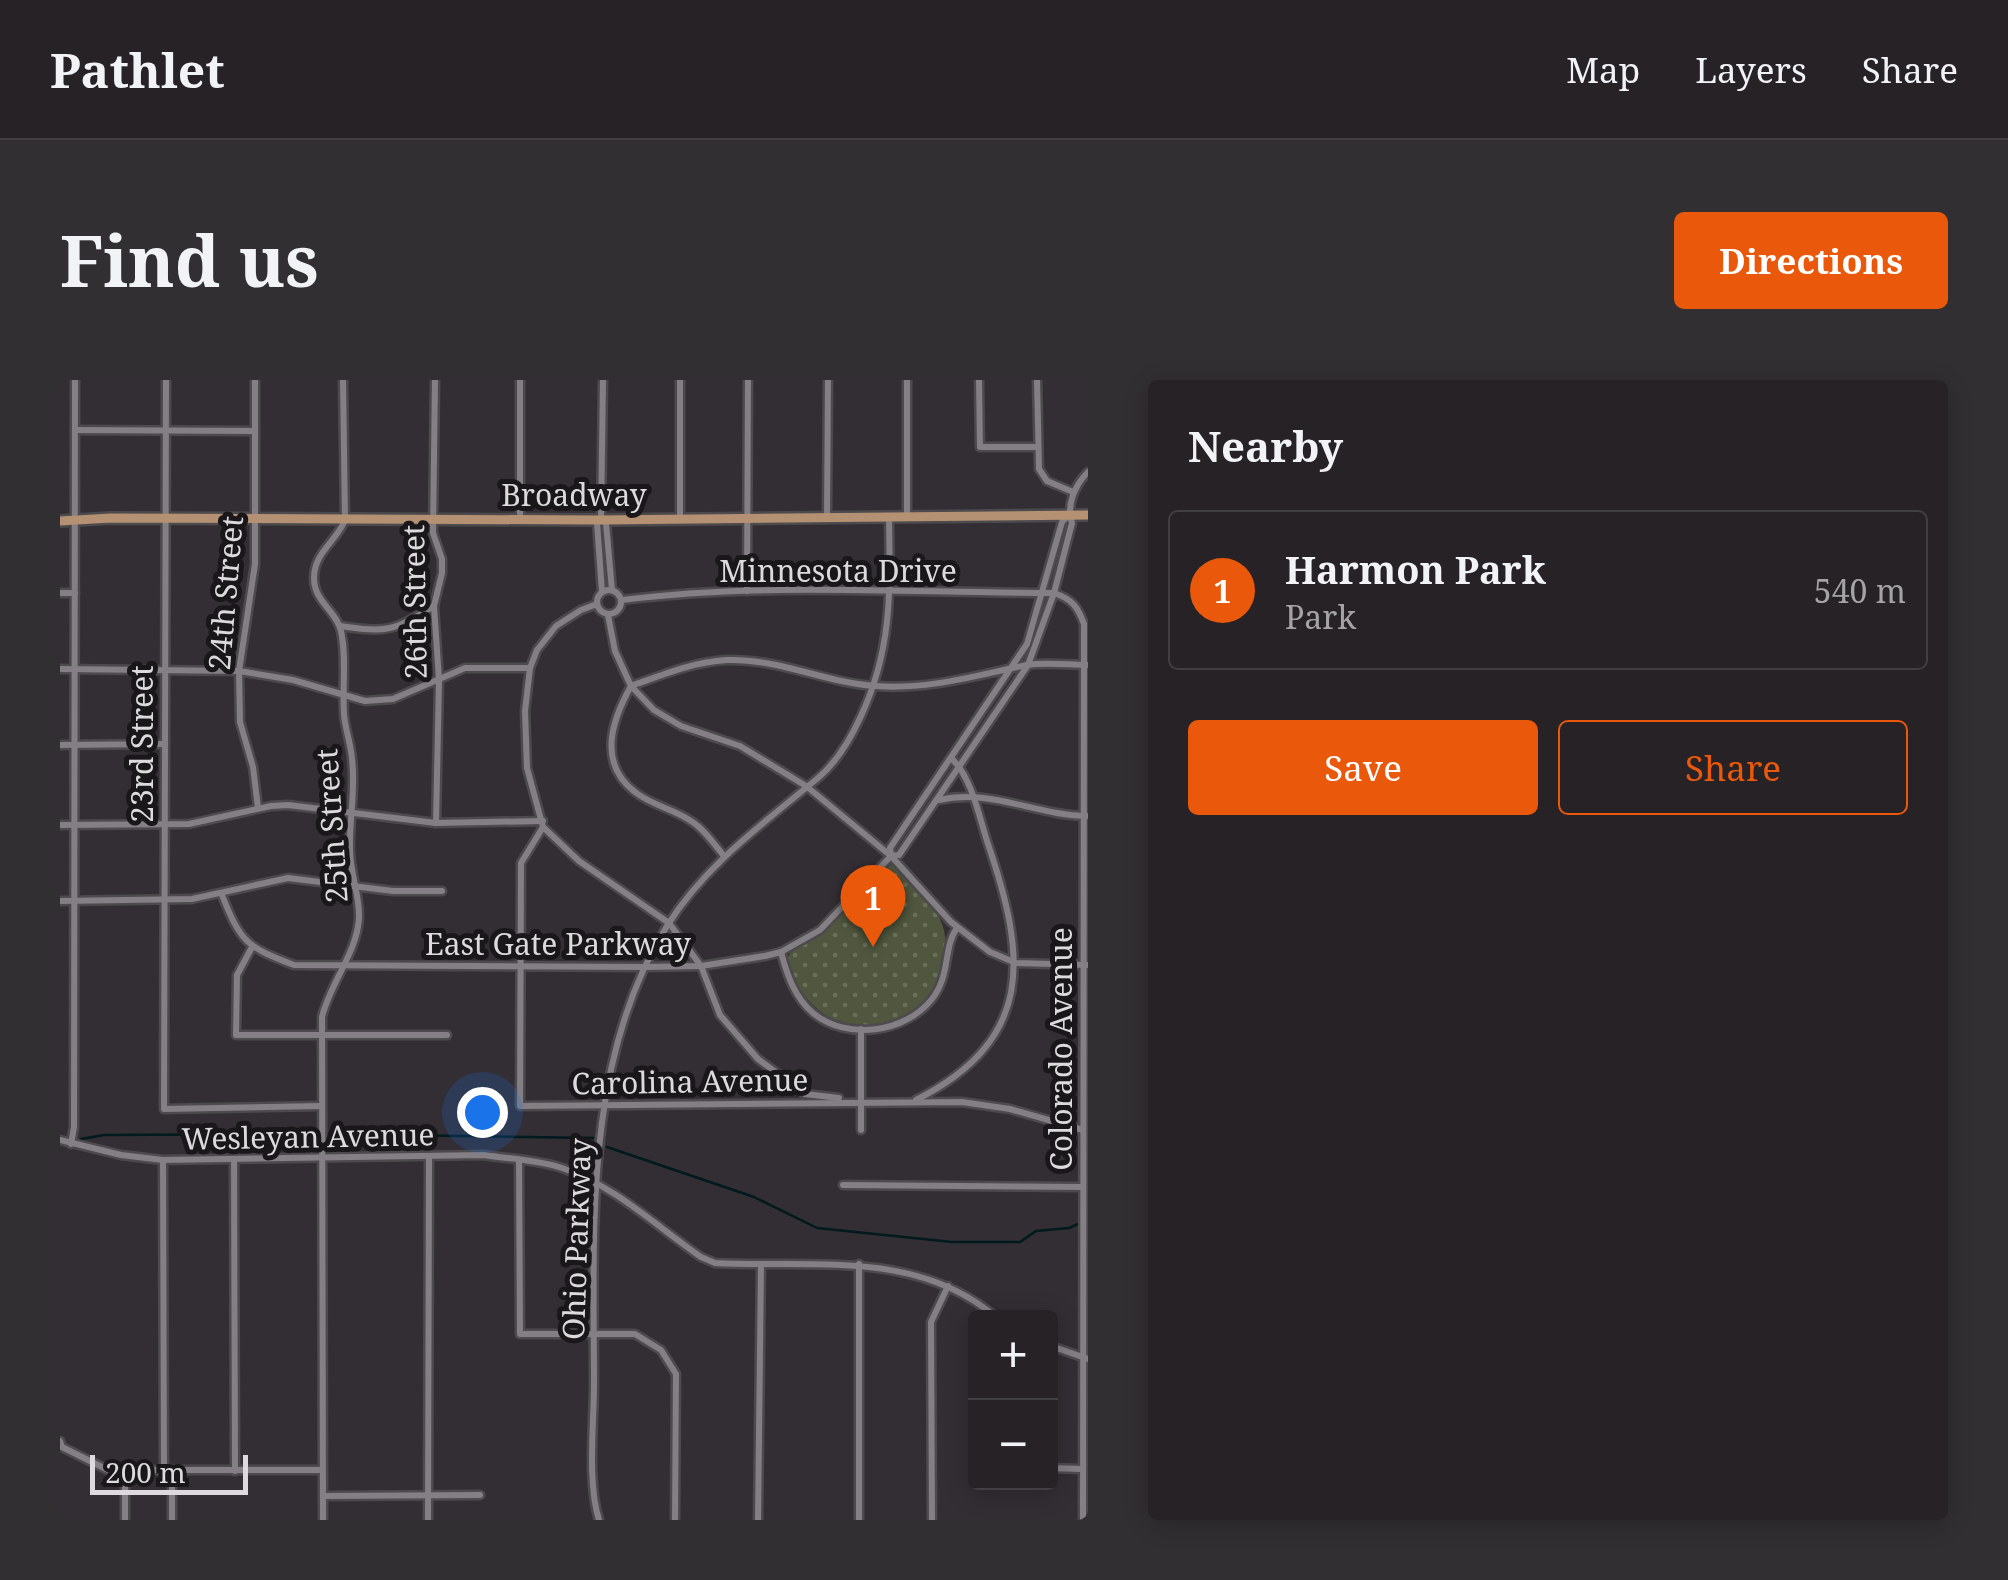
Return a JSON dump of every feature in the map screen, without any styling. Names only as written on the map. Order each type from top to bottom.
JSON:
[{"type":"main road","name":"Broadway","points":[[60,521],[1088,515]]},
{"type":"street","points":[[71,1144],[76,380]]},
{"type":"street","name":"23rd Street","points":[[166,380],[164,1109],[321,1106]]},
{"type":"street","name":"24th Street","points":[[255,380],[255,564],[239,671],[240,722],[253,767],[258,808]]},
{"type":"street","points":[[344,380],[344,520]]},
{"type":"street","name":"26th Street","points":[[435,380],[434,533],[442,560],[434,606],[439,680],[436,823]]},
{"type":"street","points":[[520,380],[520,518]]},
{"type":"street","points":[[602,380],[598,523],[602,592],[597,604],[556,626],[537,650],[530,668],[525,711],[528,768],[543,824],[579,861],[669,923],[701,966],[720,1014],[758,1058],[805,1094],[860,1102]]},
{"type":"street","points":[[680,380],[680,518]]},
{"type":"street","points":[[747,591],[748,380]]},
{"type":"street","points":[[827,516],[828,380]]},
{"type":"street","points":[[907,380],[907,516]]},
{"type":"street","points":[[979,380],[980,447],[1037,448]]},
{"type":"street","points":[[1037,380],[1039,469],[1047,481],[1073,492]]},
{"type":"street","points":[[75,430],[254,431]]},
{"type":"street","name":"East Gate Parkway","points":[[252,949],[294,965],[645,967],[701,966],[781,952],[826,925],[891,856],[899,855],[1028,665],[1054,593],[1072,524],[1069,516],[1073,492],[1088,472]]},
{"type":"street","name":"Ohio Parkway","points":[[600,1520],[594,1470],[595,1183],[621,1031],[645,967],[669,923],[724,856],[821,776],[850,739],[875,686],[890,620],[890,514]]},
{"type":"street","name":"East Gate Parkway","points":[[891,856],[890,848],[1012,671],[1032,632],[1062,522],[1069,516]]},
{"type":"street","name":"25th Street","points":[[323,1520],[322,1035],[327,998],[358,928],[359,914],[350,854],[353,772],[344,716],[346,675],[340,626],[317,598],[314,578],[326,544],[340,532],[344,520]]},
{"type":"street","points":[[597,604],[608,615],[618,611],[622,600],[612,590],[606,523],[601,520]]},
{"type":"street","points":[[602,592],[612,590]]},
{"type":"street","name":"Minnesota Drive","points":[[622,600],[747,591],[1054,593]]},
{"type":"street","points":[[60,593],[74,593]]},
{"type":"street","name":"Colorado Avenue","points":[[1054,593],[1069,598],[1084,624],[1082,1520]]},
{"type":"street","points":[[340,626],[398,628],[434,606]]},
{"type":"street","points":[[608,615],[616,650],[631,686],[654,710],[682,726],[740,746],[806,786],[891,856],[957,928],[990,952],[1016,963],[1085,965]]},
{"type":"street","points":[[724,856],[694,822],[636,794],[619,775],[610,747],[614,716],[631,686],[699,663],[729,660],[760,662],[875,686],[932,685],[1028,665],[1085,665]]},
{"type":"street","points":[[60,669],[239,671],[294,680],[365,701],[392,700],[464,668],[530,668]]},
{"type":"street","points":[[60,745],[164,744]]},
{"type":"street","points":[[915,1100],[945,1086],[987,1049],[1008,1009],[1016,963],[1005,894],[972,796],[960,766],[952,758]]},
{"type":"street","points":[[937,801],[972,796],[1086,816]]},
{"type":"street","points":[[60,825],[209,822],[258,808],[288,805],[436,823],[543,824]]},
{"type":"street","points":[[522,966],[521,863],[543,824]]},
{"type":"street","points":[[60,901],[222,895],[288,878],[393,891],[442,890]]},
{"type":"street","points":[[222,895],[232,922],[252,949],[237,975],[236,1035],[447,1035]]},
{"type":"street","points":[[781,952],[793,987],[806,1006],[826,1020],[861,1029],[896,1025],[924,1008],[943,981],[951,938],[957,928]]},
{"type":"street","name":"Carolina Avenue","points":[[522,966],[520,1106],[915,1100],[1010,1109],[1082,1130]]},
{"type":"street","points":[[861,1029],[861,1130]]},
{"type":"street","name":"Wesleyan Avenue","points":[[60,1140],[163,1160],[484,1156],[562,1168],[595,1183],[701,1257],[715,1262],[859,1264],[919,1274],[948,1286],[985,1310]]},
{"type":"street","points":[[428,1520],[429,1156]]},
{"type":"street","points":[[163,1160],[172,1520]]},
{"type":"street","points":[[234,1160],[235,1470]]},
{"type":"street","points":[[518,1160],[520,1334],[635,1334],[662,1350],[676,1374],[675,1520]]},
{"type":"street","points":[[842,1186],[1082,1187]]},
{"type":"street","points":[[859,1264],[859,1520]]},
{"type":"street","points":[[758,1520],[761,1265]]},
{"type":"street","points":[[932,1520],[931,1322],[948,1286]]},
{"type":"street","points":[[1058,1349],[1085,1358]]},
{"type":"street","points":[[60,1442],[62,1447],[108,1470],[322,1470]]},
{"type":"street","points":[[1058,1468],[1081,1469]]},
{"type":"street","points":[[125,1470],[125,1520]]},
{"type":"street","points":[[323,1496],[480,1496]]},
{"type":"green space","points":[[891,864],[913,883],[939,918],[946,942],[944,960],[932,990],[914,1011],[891,1023],[866,1027],[840,1022],[817,1009],[799,988],[787,958],[829,927]]},
{"type":"waterway","points":[[81,1139],[104,1135],[317,1134]]},
{"type":"waterway","points":[[326,1134],[593,1138]]},
{"type":"waterway","points":[[607,1147],[754,1197],[817,1228],[952,1242],[1020,1242],[1036,1231],[1078,1224]]},
{"type":"place","name":"Harmon Park","points":[[873,947]]}]
